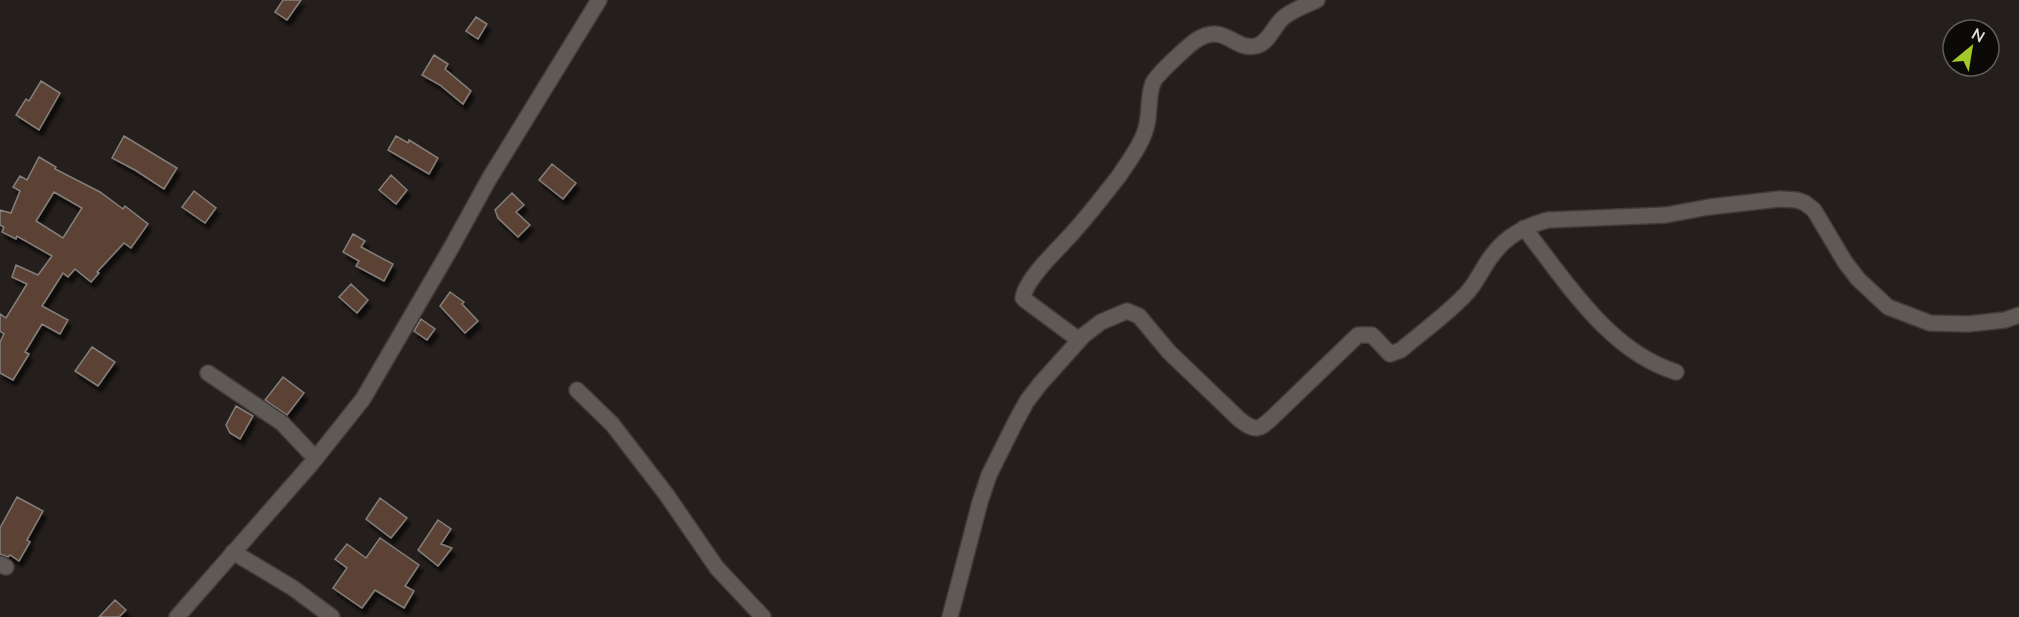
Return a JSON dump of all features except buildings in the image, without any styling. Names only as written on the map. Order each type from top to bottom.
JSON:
[{"type":"street","points":[[177,617],[363,399],[489,179],[599,0]]},
{"type":"street","points":[[1079,340],[1025,300],[1024,292],[1036,273],[1101,199],[1126,165],[1147,125],[1152,87],[1156,77],[1194,42],[1207,35],[1226,36],[1241,44],[1256,46],[1265,41],[1285,17],[1317,0]]},
{"type":"street","points":[[950,617],[968,554],[972,524],[989,475],[1027,401],[1079,340],[1101,322],[1127,311],[1135,313],[1143,320],[1169,352],[1250,428],[1259,428],[1273,417],[1358,334],[1372,335],[1390,354],[1401,350],[1460,300],[1475,284],[1494,252],[1514,233],[1548,220],[1666,215],[1709,207],[1780,199],[1797,200],[1814,210],[1845,262],[1858,279],[1888,307],[1930,323],[1968,324],[2005,320],[2019,315]]},
{"type":"street","points":[[1524,228],[1607,330],[1660,367],[1676,372]]},
{"type":"street","points":[[208,373],[282,423],[315,458]]},
{"type":"street","points":[[577,390],[612,424],[666,494],[717,568],[763,617]]},
{"type":"street","points":[[233,552],[293,588],[332,617]]}]
